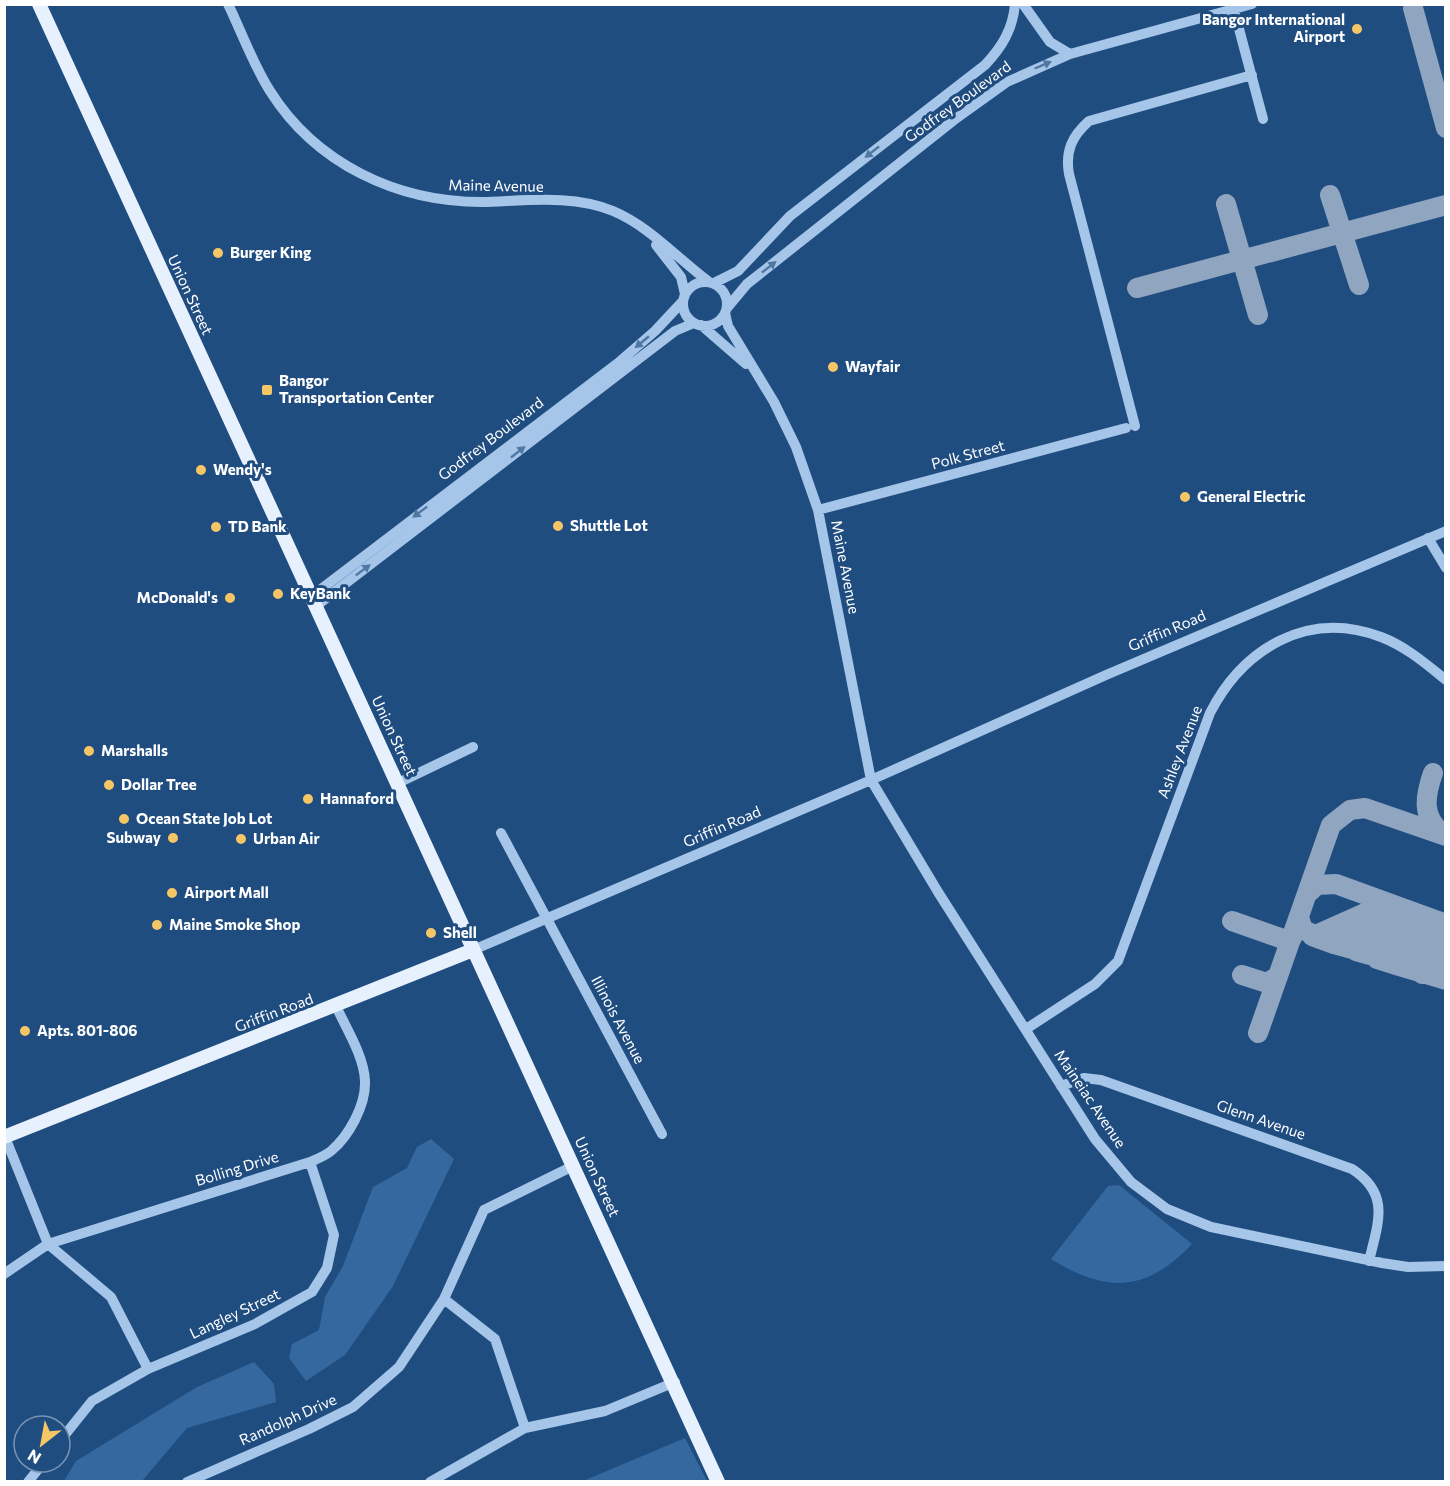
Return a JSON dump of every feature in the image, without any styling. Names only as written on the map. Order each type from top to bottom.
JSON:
[{"type":"main road","name":"Union Street","points":[[39,4],[473,950],[675,1382],[718,1482]]},
{"type":"main road","name":"Griffin Road","points":[[5,1137],[473,950]]},
{"type":"street","name":"Maine Avenue","points":[[228,4],[258,69],[279,103],[311,139],[353,170],[389,188],[435,200],[577,202],[612,211],[635,223],[711,282]]},
{"type":"street","name":"Godfrey Boulevard","points":[[711,282],[738,271],[790,216],[985,65],[1007,37],[1016,4]]},
{"type":"street","points":[[1023,4],[1050,42],[1070,54]]},
{"type":"street","name":"Godfrey Boulevard","points":[[726,311],[747,284],[954,120],[1007,82],[1070,54],[1252,4]]},
{"type":"street","points":[[1234,10],[1263,119]]},
{"type":"street","name":"Polk Street","points":[[818,510],[1131,427],[1066,157],[1072,140],[1089,121],[1252,75]]},
{"type":"street","name":"Maine Avenue","points":[[635,223],[674,266],[685,285],[684,298]]},
{"type":"street","points":[[711,282],[726,296],[726,311],[716,323],[698,324],[685,314],[684,298],[694,284],[711,282]]},
{"type":"street","name":"Godfrey Boulevard","points":[[314,601],[618,363],[655,331],[684,298]]},
{"type":"street","name":"Maine Avenue","points":[[726,311],[728,326],[756,371],[796,447],[818,510],[871,780]]},
{"type":"street","name":"Godfrey Boulevard","points":[[314,601],[675,331],[698,324]]},
{"type":"street","name":"Maine Avenue","points":[[698,324],[756,371]]},
{"type":"street","name":"Griffin Road","points":[[473,950],[549,920],[1106,675],[1446,531]]},
{"type":"street","points":[[1428,538],[1446,568]]},
{"type":"street","name":"Ashley Avenue","points":[[1026,1029],[1095,984],[1118,961],[1210,713],[1232,676],[1260,650],[1306,631],[1332,628],[1356,630],[1380,636],[1409,651],[1446,680]]},
{"type":"street","points":[[398,783],[473,747]]},
{"type":"street","name":"Maineiac Avenue","points":[[871,780],[938,892],[1095,1139],[1131,1182],[1167,1209],[1211,1227],[1369,1261],[1408,1267],[1446,1266]]},
{"type":"street","name":"Illinois Avenue","points":[[501,833],[662,1134]]},
{"type":"street","name":"Bolling Drive","points":[[4,1274],[48,1244],[310,1162],[330,1152],[350,1131],[360,1107],[365,1081],[360,1062],[336,1006]]},
{"type":"street","name":"Glenn Avenue","points":[[1061,1086],[1084,1078],[1101,1080],[1352,1169],[1367,1181],[1378,1200],[1378,1224],[1369,1261]]},
{"type":"street","points":[[5,1137],[48,1244],[111,1298],[148,1369]]},
{"type":"street","name":"Langley Street","points":[[72,1426],[92,1401],[148,1369],[255,1324],[312,1292],[327,1268],[334,1235],[310,1162]]},
{"type":"street","name":"Randolph Drive","points":[[187,1482],[309,1430],[353,1407],[399,1367],[444,1299],[484,1210],[573,1166]]},
{"type":"street","points":[[444,1299],[495,1339],[525,1428]]},
{"type":"street","points":[[430,1482],[525,1428],[605,1411],[675,1382]]},
{"type":"shaded area","points":[[431,1139],[454,1159],[393,1286],[345,1355],[306,1381],[289,1358],[292,1344],[319,1330],[325,1297],[343,1266],[373,1187],[407,1168],[417,1147]]},
{"type":"shaded area","points":[[1119,1185],[1192,1244],[1158,1272],[1125,1283],[1090,1278],[1051,1259],[1108,1186]]},
{"type":"shaded area","points":[[254,1362],[274,1384],[276,1402],[187,1428],[142,1481],[64,1481],[68,1474],[72,1474],[72,1468],[76,1461],[197,1387]]},
{"type":"shaded area","points":[[685,1438],[707,1481],[583,1481]]},
{"type":"taxiway","points":[[1413,8],[1446,128]]},
{"type":"taxiway","points":[[1330,195],[1359,285]]},
{"type":"taxiway","points":[[1226,204],[1258,315]]},
{"type":"taxiway","points":[[1137,288],[1446,205]]},
{"type":"taxiway","points":[[1433,773],[1428,790],[1428,813],[1431,821],[1443,834]]},
{"type":"taxiway","points":[[1258,1033],[1331,825],[1350,810],[1365,808],[1446,836]]},
{"type":"taxiway","points":[[1307,894],[1317,885],[1336,884],[1446,924]]},
{"type":"taxiway","points":[[1299,917],[1303,930],[1316,935],[1381,906],[1392,905]]},
{"type":"taxiway","points":[[1312,936],[1334,944],[1340,943],[1403,914],[1414,912]]},
{"type":"taxiway","points":[[1334,944],[1360,951],[1429,920],[1435,920]]},
{"type":"taxiway","points":[[1232,921],[1283,939],[1292,938]]},
{"type":"taxiway","points":[[1356,951],[1381,958],[1446,929]]},
{"type":"taxiway","points":[[1377,959],[1399,966],[1446,946]]},
{"type":"taxiway","points":[[1422,974],[1446,963]]},
{"type":"taxiway","points":[[1399,966],[1446,980]]},
{"type":"taxiway","points":[[1242,975],[1267,983],[1278,976]]},
{"type":"place","name":"Bangor International Airport","points":[[1357,29]]},
{"type":"place","name":"Burger King","points":[[218,253]]},
{"type":"place","name":"Wayfair","points":[[833,367]]},
{"type":"place","name":"Bangor Transportation Center","points":[[267,390]]},
{"type":"place","name":"Wendy's","points":[[201,470]]},
{"type":"place","name":"General Electric","points":[[1185,497]]},
{"type":"place","name":"Shuttle Lot","points":[[558,526]]},
{"type":"place","name":"TD Bank","points":[[216,527]]},
{"type":"place","name":"KeyBank","points":[[278,594]]},
{"type":"place","name":"McDonald's","points":[[230,598]]},
{"type":"place","name":"Marshalls","points":[[89,751]]},
{"type":"place","name":"Dollar Tree","points":[[109,785]]},
{"type":"place","name":"Hannaford","points":[[308,799]]},
{"type":"place","name":"Ocean State Job Lot","points":[[124,819]]},
{"type":"place","name":"Subway","points":[[173,838]]},
{"type":"place","name":"Urban Air","points":[[241,839]]},
{"type":"place","name":"Airport Mall","points":[[172,893]]},
{"type":"place","name":"Maine Smoke Shop","points":[[157,925]]},
{"type":"place","name":"Shell","points":[[431,933]]},
{"type":"place","name":"Apts. 801-806","points":[[25,1031]]}]
